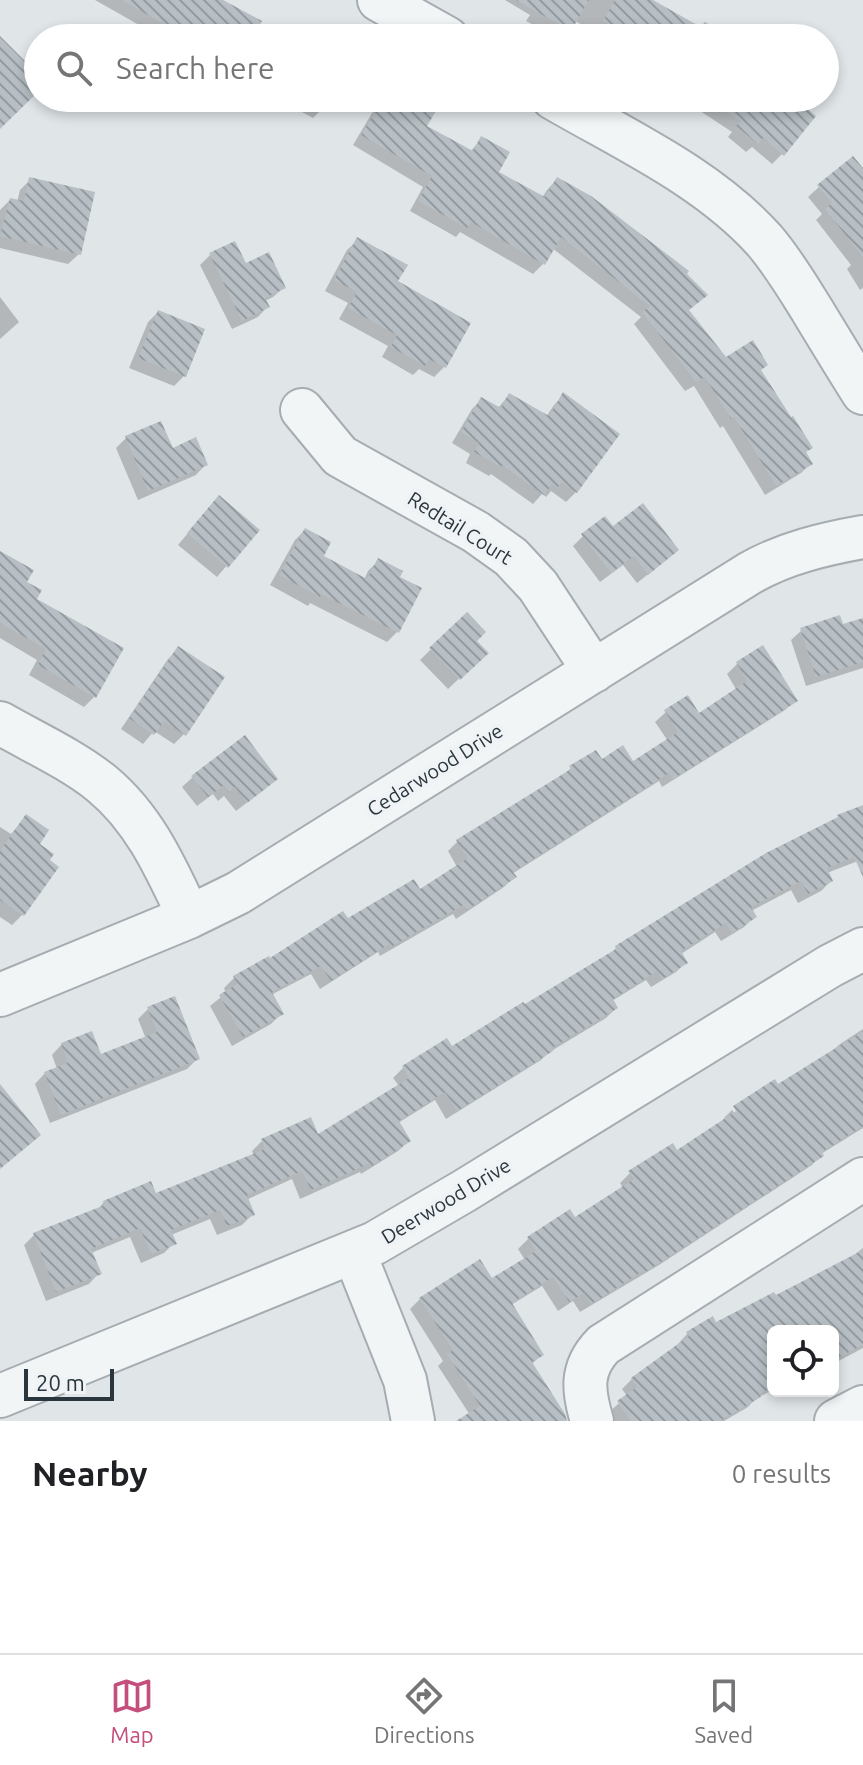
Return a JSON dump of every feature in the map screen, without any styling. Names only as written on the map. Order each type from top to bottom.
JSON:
[{"type":"street","points":[[379,0],[422,24]]},
{"type":"street","points":[[578,112],[671,165],[746,222],[786,269],[863,393]]},
{"type":"street","name":"Redtail Court","points":[[302,410],[340,456],[476,532],[511,557],[538,586],[594,671]]},
{"type":"street","name":"Cedarwood Drive","points":[[0,995],[189,917],[238,893],[758,568],[811,548],[863,537]]},
{"type":"street","points":[[0,723],[88,773],[113,794],[152,842],[189,917]]},
{"type":"street","name":"Deerwood Drive","points":[[0,1396],[354,1252],[418,1219],[830,966],[863,949]]},
{"type":"street","points":[[592,1421],[585,1378],[590,1362],[603,1345],[863,1179]]},
{"type":"street","points":[[354,1252],[405,1380],[413,1421]]},
{"type":"street","points":[[836,1421],[863,1407]]},
{"type":"building","points":[[122,0],[223,0],[262,21],[260,24],[164,24]]},
{"type":"building","points":[[516,0],[589,0],[575,24],[559,24]]},
{"type":"building","points":[[615,0],[653,0],[695,24],[608,24],[603,21]]},
{"type":"building","points":[[0,36],[24,60],[24,106],[0,129]]},
{"type":"building","points":[[375,112],[435,112],[427,126],[473,151],[481,136],[510,152],[499,172],[545,197],[557,177],[591,196],[689,271],[687,274],[708,295],[689,310],[726,357],[753,340],[768,365],[761,370],[813,448],[806,452],[813,464],[776,486],[734,417],[731,419],[705,377],[696,382],[642,312],[650,306],[561,237],[545,265],[471,222],[467,228],[418,201],[432,176],[361,135]]},
{"type":"building","points":[[727,112],[811,112],[816,116],[784,156],[763,138],[758,144],[736,126],[741,121]]},
{"type":"building","points":[[853,156],[863,168],[863,257],[825,209],[832,203],[817,185]]},
{"type":"building","points":[[29,177],[95,192],[81,255],[0,236],[10,198],[24,201]]},
{"type":"building","points":[[357,237],[408,265],[398,281],[471,323],[446,368],[429,359],[425,366],[391,347],[397,335],[348,308],[357,292],[334,280]]},
{"type":"building","points":[[235,241],[246,263],[269,252],[286,288],[265,298],[270,307],[242,321],[209,253]]},
{"type":"building","points":[[158,310],[205,329],[186,377],[138,358]]},
{"type":"building","points":[[563,392],[620,434],[577,493],[562,482],[557,488],[552,484],[544,495],[502,465],[474,452],[479,443],[461,432],[481,397],[501,408],[509,393],[549,416]]},
{"type":"building","points":[[161,421],[173,448],[196,437],[208,465],[148,491],[125,436]]},
{"type":"building","points":[[219,495],[260,530],[228,568],[187,533]]},
{"type":"building","points":[[643,503],[679,550],[648,575],[634,556],[611,573],[581,534],[605,516],[613,526]]},
{"type":"building","points":[[305,528],[331,542],[324,556],[367,579],[378,558],[403,571],[400,577],[422,588],[399,633],[279,575]]},
{"type":"building","points":[[0,551],[34,570],[27,582],[42,590],[37,599],[124,648],[96,698],[38,665],[46,649],[0,623]]},
{"type":"building","points":[[467,612],[486,632],[477,641],[489,653],[460,680],[429,648]]},
{"type":"building","points":[[840,615],[843,624],[863,618],[863,662],[816,677],[800,628]]},
{"type":"building","points":[[763,645],[798,701],[673,779],[669,773],[513,872],[517,877],[467,910],[463,905],[391,947],[389,944],[331,981],[321,966],[272,992],[284,1014],[243,1037],[219,995],[237,984],[233,976],[270,958],[343,911],[348,918],[414,879],[420,889],[468,858],[456,840],[571,769],[569,766],[596,750],[602,759],[623,745],[633,761],[678,732],[664,710],[688,695],[699,713],[747,681],[736,662]]},
{"type":"building","points":[[178,646],[225,677],[186,736],[164,721],[154,735],[129,718]]},
{"type":"building","points":[[245,735],[278,779],[247,803],[235,787],[229,792],[224,785],[208,797],[191,776]]},
{"type":"building","points":[[863,805],[863,877],[854,857],[827,868],[833,881],[808,894],[801,881],[751,907],[757,917],[732,933],[726,923],[681,951],[688,963],[662,979],[657,971],[613,999],[618,1008],[457,1111],[445,1092],[399,1121],[411,1141],[372,1166],[370,1163],[311,1190],[302,1171],[247,1195],[255,1215],[227,1226],[220,1210],[171,1230],[177,1244],[151,1254],[140,1228],[91,1249],[102,1274],[56,1292],[33,1233],[105,1205],[103,1201],[151,1181],[156,1193],[265,1149],[261,1139],[311,1117],[318,1134],[409,1078],[402,1066],[447,1038],[452,1046],[616,949],[615,946],[766,853],[837,815]]},
{"type":"building","points":[[26,814],[49,830],[40,844],[54,854],[50,860],[59,867],[24,916],[0,900],[0,851]]},
{"type":"building","points":[[175,996],[200,1059],[61,1115],[44,1072],[68,1063],[61,1043],[92,1031],[101,1054],[157,1032],[147,1007]]},
{"type":"building","points":[[863,1031],[863,1126],[822,1152],[824,1156],[591,1304],[584,1293],[569,1302],[553,1277],[512,1303],[544,1355],[532,1362],[567,1421],[456,1421],[480,1406],[447,1354],[453,1350],[419,1298],[480,1259],[492,1278],[536,1251],[527,1237],[570,1209],[575,1217],[634,1179],[628,1171],[673,1143],[677,1150],[736,1111],[733,1106],[775,1079],[778,1084]]},
{"type":"building","points":[[0,1084],[41,1135],[0,1169]]},
{"type":"building","points":[[863,1250],[863,1345],[839,1357],[839,1325],[767,1325],[767,1390],[759,1394],[761,1397],[720,1421],[631,1421],[617,1401],[637,1387],[631,1378],[689,1336],[686,1332],[713,1316],[716,1322],[774,1292],[776,1295]]}]
